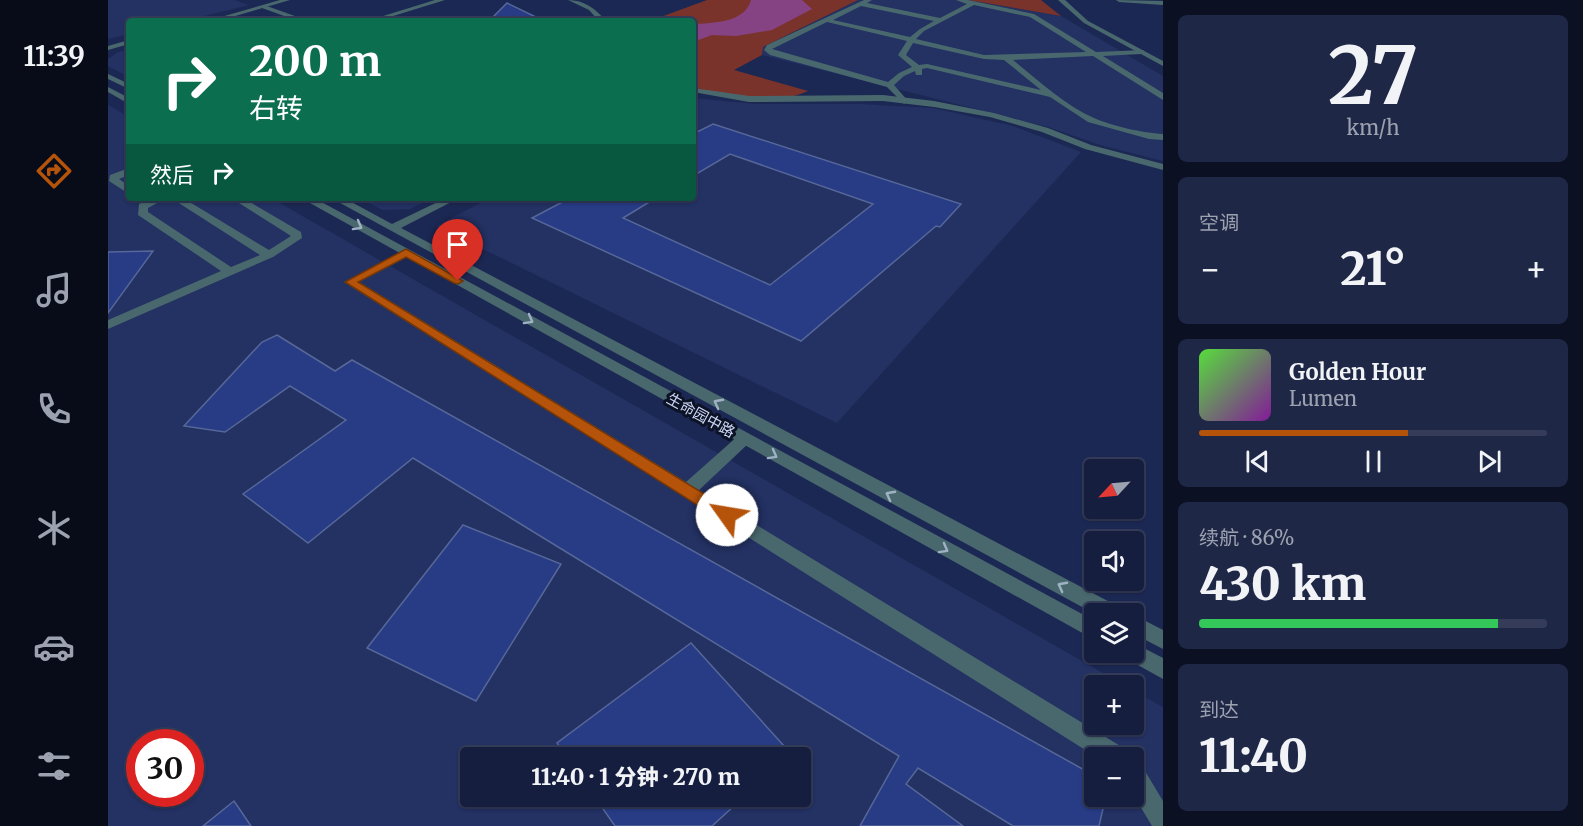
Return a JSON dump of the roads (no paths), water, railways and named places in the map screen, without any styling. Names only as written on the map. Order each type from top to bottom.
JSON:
[{"type":"street","points":[[222,18],[287,0]]},
{"type":"street","points":[[380,18],[442,0]]},
{"type":"street","points":[[571,0],[591,9],[600,18]]},
{"type":"street","points":[[869,0],[770,47],[768,50],[886,87],[904,100]]},
{"type":"street","points":[[959,0],[1032,15],[1163,97]]},
{"type":"street","points":[[1061,0],[1086,22],[1163,64]]},
{"type":"street","points":[[1119,0],[1163,3]]},
{"type":"street","points":[[916,67],[902,55],[911,40],[940,20],[973,3]]},
{"type":"street","points":[[860,4],[940,20]]},
{"type":"street","points":[[264,7],[295,18]]},
{"type":"street","points":[[826,20],[984,57],[1141,52]]},
{"type":"street","points":[[108,48],[126,43]]},
{"type":"street","points":[[975,62],[984,57]]},
{"type":"street","points":[[1006,58],[1053,95],[1091,120],[1149,136],[1163,137]]},
{"type":"street","points":[[886,87],[907,71],[927,66],[1053,95]]},
{"type":"street","points":[[956,72],[965,67]]},
{"type":"street","points":[[108,76],[126,85]]},
{"type":"street","points":[[108,89],[126,98]]},
{"type":"street","points":[[696,90],[749,99],[828,97],[904,100],[992,114],[1045,130],[1088,147],[1163,167]]},
{"type":"street","points":[[126,172],[114,177],[114,181],[126,189]]},
{"type":"street","points":[[154,201],[143,206],[142,213],[230,272]]},
{"type":"street","points":[[181,201],[269,255]]},
{"type":"street","points":[[108,325],[269,255],[296,238],[297,234],[241,201]]},
{"type":"street","name":"生命园中路","points":[[311,201],[1084,625]]},
{"type":"street","name":"生命园中路","points":[[342,201],[1093,603]]},
{"type":"street","points":[[392,228],[448,201]]},
{"type":"street","points":[[406,253],[350,282],[1101,747]]},
{"type":"street","points":[[687,491],[744,439]]},
{"type":"street","points":[[1144,630],[1163,640]]},
{"type":"street","points":[[1144,658],[1163,669]]},
{"type":"street","points":[[1144,791],[1163,824]]}]
